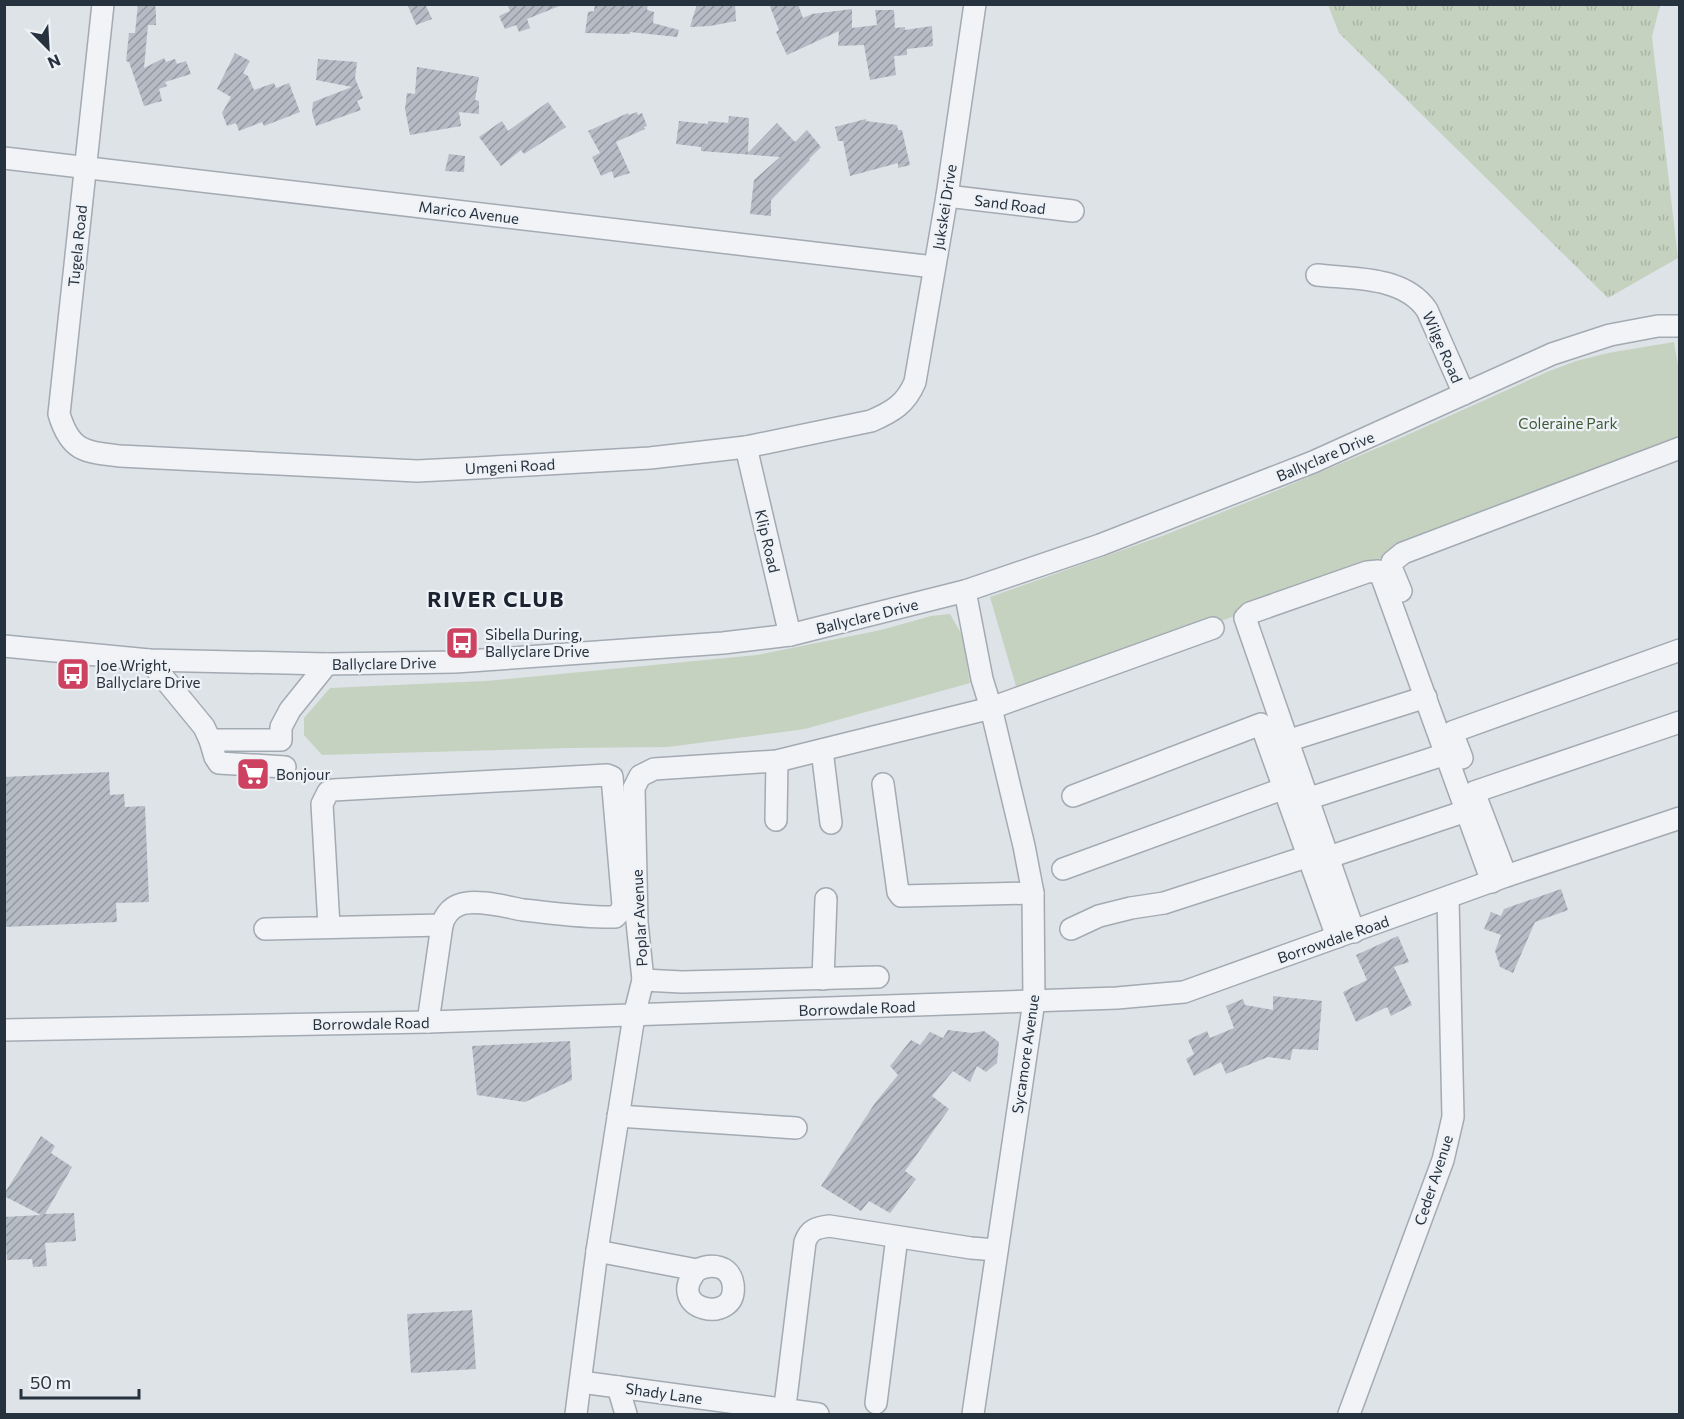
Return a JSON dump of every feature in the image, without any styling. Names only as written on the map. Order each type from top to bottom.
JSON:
[{"type":"street","name":"Tugela Road","points":[[103,4],[59,414],[64,430],[78,447],[89,453],[112,455]]},
{"type":"street","name":"Jukskei Drive","points":[[901,405],[910,394],[915,382],[947,196],[975,4]]},
{"type":"street","name":"Marico Avenue","points":[[4,158],[934,267]]},
{"type":"street","name":"Sand Road","points":[[947,196],[1073,212]]},
{"type":"street","name":"Wilge Road","points":[[1317,275],[1373,281],[1407,290],[1420,299],[1464,394]]},
{"type":"street","name":"Ballyclare Drive","points":[[4,645],[149,660],[327,664],[455,662],[723,644],[790,635],[965,591],[1100,545],[1313,462],[1552,354],[1610,335],[1658,326],[1680,326]]},
{"type":"street","name":"Umgeni Road","points":[[112,455],[417,471],[650,458],[746,447],[871,421],[901,405]]},
{"type":"street","name":"Klip Road","points":[[746,447],[790,635]]},
{"type":"street","points":[[1470,802],[1452,732],[1392,562],[1402,553],[1680,448]]},
{"type":"street","points":[[1318,857],[1307,799],[1245,616],[1367,572],[1378,571],[1446,754],[1470,802],[1499,879]]},
{"type":"street","name":"Sycamore Avenue","points":[[965,591],[982,679],[1024,846],[1033,894],[1034,1001],[973,1414]]},
{"type":"street","name":"Poplar Avenue","points":[[576,1414],[597,1251],[634,1016],[643,980],[638,922],[634,788],[640,776],[654,769],[777,760],[991,708],[1213,628]]},
{"type":"street","points":[[1452,732],[1680,650]]},
{"type":"street","points":[[149,660],[204,727],[219,763],[285,767]]},
{"type":"street","points":[[210,740],[281,740],[281,727],[291,710],[327,664]]},
{"type":"street","points":[[1287,741],[1426,697]]},
{"type":"street","points":[[1071,929],[1099,916],[1164,903],[1318,857],[1680,722]]},
{"type":"street","points":[[1073,796],[1260,723],[1265,728],[1285,788],[1318,857],[1345,935]]},
{"type":"street","points":[[822,750],[831,823]]},
{"type":"street","points":[[1307,799],[1446,754]]},
{"type":"street","points":[[776,820],[777,760]]},
{"type":"street","points":[[329,926],[322,804],[328,792],[607,775],[612,777],[621,911],[615,917],[470,903],[460,904],[453,908],[444,918],[442,925],[428,1022]]},
{"type":"street","points":[[883,784],[898,892],[901,896],[1033,894]]},
{"type":"street","points":[[1063,869],[1285,788]]},
{"type":"street","name":"Borrowdale Road","points":[[4,1030],[634,1016],[1117,998],[1184,992],[1499,879],[1680,818]]},
{"type":"street","name":"Ceder Avenue","points":[[1349,1414],[1443,1160],[1453,1117],[1448,898]]},
{"type":"street","points":[[823,979],[826,899]]},
{"type":"street","points":[[265,929],[442,925]]},
{"type":"street","points":[[643,980],[682,982],[878,977]]},
{"type":"street","points":[[618,1116],[796,1128]]},
{"type":"street","points":[[786,1398],[805,1242],[814,1228],[828,1226],[996,1250]]},
{"type":"street","points":[[876,1403],[897,1237]]},
{"type":"street","points":[[597,1251],[697,1270]]},
{"type":"street","name":"Shady Lane","points":[[581,1382],[818,1414]]},
{"type":"street","points":[[618,1387],[626,1414]]},
{"type":"green space","points":[[1328,5],[1660,5],[1652,37],[1678,258],[1608,298],[1339,33]]},
{"type":"green space","name":"Coleraine Park","points":[[1674,342],[1680,377],[1679,440],[1232,617],[1018,693],[990,597],[1162,536],[1268,494],[1576,361]]},
{"type":"green space","points":[[950,614],[962,635],[970,683],[805,729],[668,747],[322,755],[304,735],[304,718],[330,688],[486,681],[757,655],[881,630],[931,616]]},
{"type":"building","points":[[138,4],[155,4],[156,14],[156,25],[148,25],[144,68],[164,58],[166,62],[175,59],[177,64],[186,61],[191,74],[165,82],[167,86],[159,89],[162,101],[144,106],[129,62],[126,61],[129,33],[135,33]]},
{"type":"building","points":[[407,4],[425,4],[432,19],[416,25]]},
{"type":"building","points":[[507,4],[562,5],[527,19],[530,28],[519,32],[516,25],[505,29],[499,16],[510,11]]},
{"type":"building","points":[[595,4],[648,4],[647,10],[654,12],[653,23],[679,30],[677,37],[630,32],[630,34],[585,33],[588,12],[594,11]]},
{"type":"building","points":[[697,4],[735,4],[736,21],[690,27]]},
{"type":"building","points":[[769,4],[798,4],[803,18],[812,14],[852,9],[852,28],[877,25],[875,10],[894,10],[895,28],[905,27],[905,30],[932,26],[933,46],[907,49],[907,55],[894,56],[896,75],[870,80],[864,45],[838,46],[839,31],[787,55],[776,32],[779,30]]},
{"type":"building","points":[[235,53],[250,61],[243,73],[248,76],[254,90],[274,83],[276,88],[289,83],[300,112],[264,126],[262,122],[239,131],[236,123],[227,126],[222,113],[231,97],[217,89]]},
{"type":"building","points":[[318,59],[357,62],[355,78],[363,98],[357,101],[361,110],[316,126],[312,112],[313,102],[352,87],[316,80]]},
{"type":"building","points":[[417,67],[479,77],[475,100],[479,101],[479,114],[459,112],[461,126],[410,135],[405,109],[407,93],[415,94]]},
{"type":"building","points":[[548,102],[566,127],[524,154],[521,150],[501,166],[479,137],[502,121],[508,131]]},
{"type":"building","points":[[637,112],[638,115],[642,113],[647,126],[644,127],[645,129],[616,142],[630,173],[614,178],[612,171],[601,176],[592,157],[600,153],[588,131],[628,113],[629,115]]},
{"type":"building","points":[[729,116],[749,118],[748,153],[777,123],[795,142],[807,130],[821,147],[771,200],[771,216],[750,214],[754,180],[780,157],[701,151],[701,147],[676,144],[679,121],[708,124],[708,121],[728,123]]},
{"type":"building","points":[[866,119],[866,121],[897,125],[898,130],[902,130],[910,165],[898,168],[898,163],[850,176],[843,141],[838,141],[835,127]]},
{"type":"building","points":[[449,154],[465,156],[464,172],[445,171]]},
{"type":"building","points":[[109,772],[110,795],[124,794],[125,807],[145,806],[149,902],[116,903],[117,922],[4,927],[4,777]]},
{"type":"building","points":[[1561,889],[1568,910],[1535,922],[1513,973],[1500,967],[1495,951],[1501,935],[1484,929],[1491,912],[1501,916],[1504,909]]},
{"type":"building","points":[[1398,936],[1409,962],[1394,967],[1412,1005],[1391,1016],[1387,1007],[1356,1022],[1343,992],[1367,980],[1356,955]]},
{"type":"building","points":[[1273,996],[1322,1001],[1318,1050],[1293,1049],[1290,1060],[1268,1057],[1226,1074],[1221,1062],[1194,1076],[1186,1059],[1194,1054],[1188,1040],[1207,1031],[1210,1038],[1234,1028],[1226,1006],[1243,999],[1245,1005],[1273,1010]]},
{"type":"building","points":[[948,1030],[972,1033],[984,1031],[999,1042],[997,1063],[986,1072],[977,1066],[970,1082],[953,1071],[932,1096],[949,1109],[905,1171],[916,1179],[890,1213],[869,1201],[861,1211],[821,1186],[875,1103],[898,1075],[890,1066],[911,1040],[920,1045],[930,1032],[943,1038]]},
{"type":"building","points":[[570,1041],[572,1080],[525,1102],[477,1095],[472,1046]]},
{"type":"building","points":[[41,1136],[55,1146],[51,1153],[72,1167],[45,1214],[74,1213],[76,1241],[45,1243],[47,1266],[33,1267],[32,1259],[7,1260],[4,1217],[41,1215],[4,1194]]},
{"type":"building","points":[[472,1310],[476,1369],[411,1373],[407,1314]]},
{"type":"place","name":"Sibella During, Ballyclare Drive","points":[[462,643]]},
{"type":"place","name":"Joe Wright, Ballyclare Drive","points":[[73,674]]},
{"type":"place","name":"Bonjour","points":[[253,774]]},
{"type":"district","name":"RIVER CLUB","points":[[496,598]]}]
